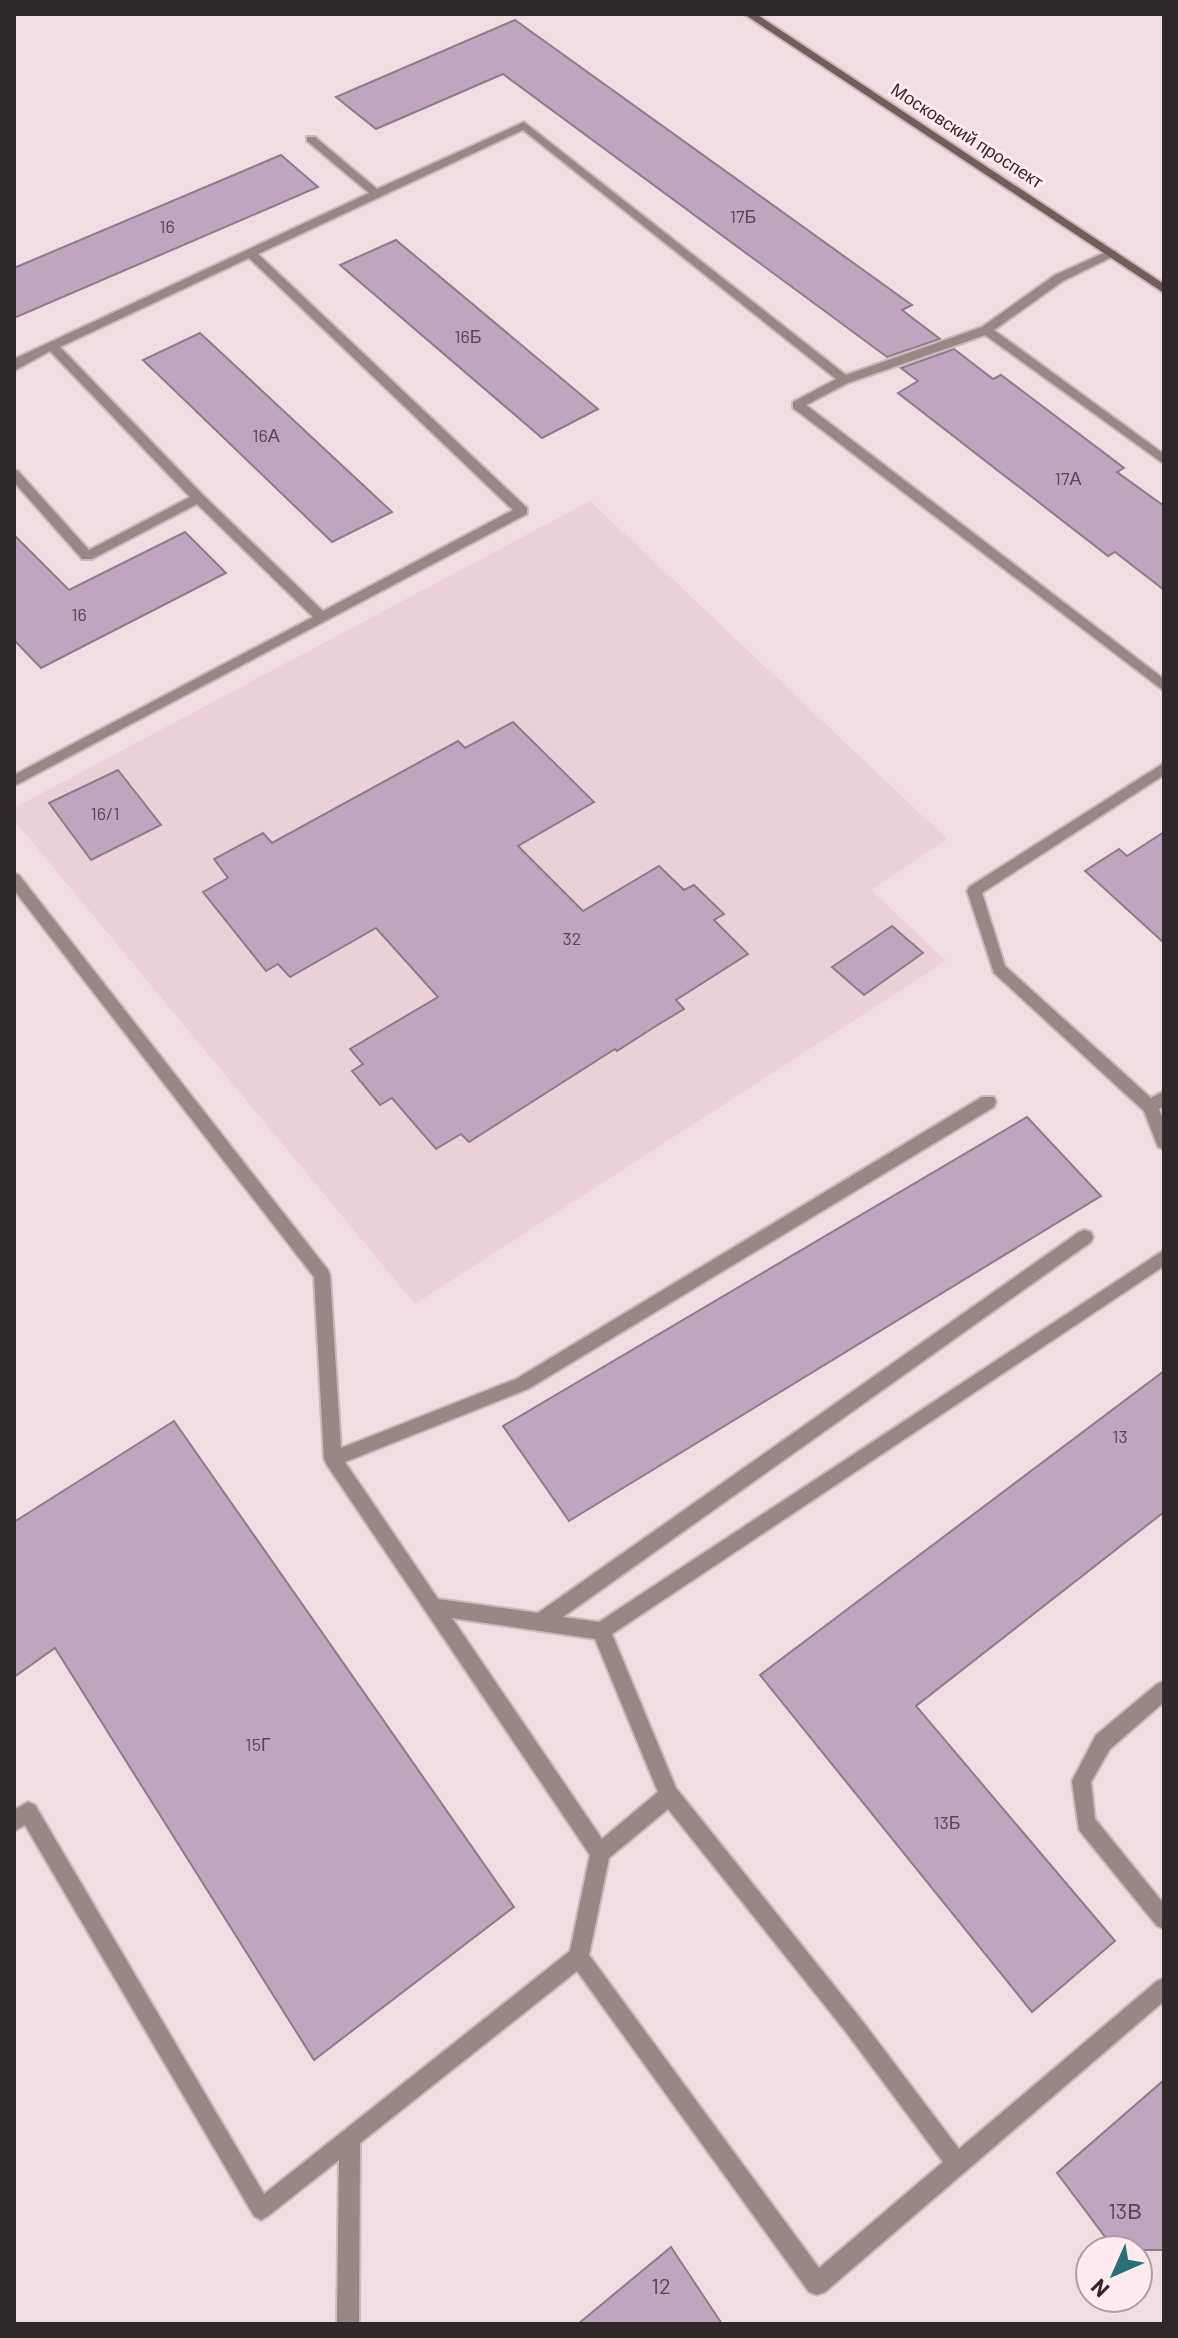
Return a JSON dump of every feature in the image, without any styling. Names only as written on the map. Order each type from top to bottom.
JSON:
[{"type":"main road","name":"Московский проспект","points":[[749,14],[1164,289]]},
{"type":"lane","points":[[14,367],[16,363],[524,125],[844,380]]},
{"type":"lane","points":[[311,139],[376,194]]},
{"type":"lane","points":[[14,781],[522,511],[250,253]]},
{"type":"lane","points":[[1112,253],[1059,278],[986,330],[844,380],[797,405],[1164,686]]},
{"type":"lane","points":[[986,330],[1164,460]]},
{"type":"lane","points":[[52,346],[198,498],[322,618]]},
{"type":"lane","points":[[14,474],[87,556],[198,498]]},
{"type":"lane","points":[[1164,768],[974,891],[999,969],[1150,1107],[1164,1142]]},
{"type":"lane","points":[[14,879],[322,1275],[333,1459],[600,1853]]},
{"type":"lane","points":[[1150,1107],[1164,1097]]},
{"type":"lane","points":[[333,1459],[522,1384],[988,1102]]},
{"type":"lane","points":[[541,1622],[1085,1237]]},
{"type":"lane","points":[[433,1607],[601,1631],[1164,1257]]},
{"type":"lane","points":[[601,1631],[669,1795],[853,2025],[956,2162]]},
{"type":"lane","points":[[1164,1690],[1103,1742],[1081,1781],[1086,1823],[1164,1919]]},
{"type":"lane","points":[[14,1821],[28,1812],[261,2209],[579,1957],[600,1853],[669,1795]]},
{"type":"lane","points":[[579,1957],[817,2284],[956,2162],[1164,1988]]},
{"type":"lane","points":[[348,2324],[350,2138]]},
{"type":"shaded area","points":[[590,501],[947,839],[871,890],[946,961],[415,1304],[14,820],[14,808]]},
{"type":"building","points":[[515,20],[912,305],[902,310],[940,339],[887,357],[503,74],[376,129],[336,97]]},
{"type":"building","points":[[281,155],[318,187],[14,318],[14,268]]},
{"type":"building","points":[[396,240],[598,409],[542,438],[340,265]]},
{"type":"building","points":[[200,333],[392,512],[332,542],[143,360]]},
{"type":"building","points":[[954,349],[993,379],[1001,375],[1124,468],[1117,472],[1164,506],[1164,590],[1115,552],[1108,556],[898,393],[918,381],[901,368]]},
{"type":"building","points":[[185,532],[226,573],[41,668],[14,640],[14,535],[69,590]]},
{"type":"building","points":[[513,722],[594,802],[518,846],[583,911],[659,866],[684,890],[694,885],[724,914],[714,920],[748,954],[676,1000],[684,1009],[617,1051],[615,1049],[469,1142],[461,1134],[436,1149],[392,1098],[380,1105],[352,1071],[363,1064],[350,1049],[438,997],[376,928],[290,977],[278,964],[266,971],[203,892],[228,878],[214,859],[263,833],[272,843],[458,741],[465,748]]},
{"type":"building","points":[[118,770],[161,825],[91,860],[49,803]]},
{"type":"building","points":[[1164,832],[1164,943],[1085,871],[1119,849],[1127,856]]},
{"type":"building","points":[[892,926],[923,953],[864,995],[832,967]]},
{"type":"building","points":[[1027,1117],[1101,1196],[569,1521],[503,1426]]},
{"type":"building","points":[[1164,1371],[1164,1512],[916,1706],[1115,1941],[1032,2012],[760,1675]]},
{"type":"building","points":[[174,1421],[514,1907],[314,2060],[55,1648],[14,1677],[14,1522]]},
{"type":"building","points":[[1164,2080],[1164,2250],[1154,2250],[1154,2234],[1103,2234],[1057,2173]]},
{"type":"building","points":[[671,2247],[722,2324],[578,2324]]}]
